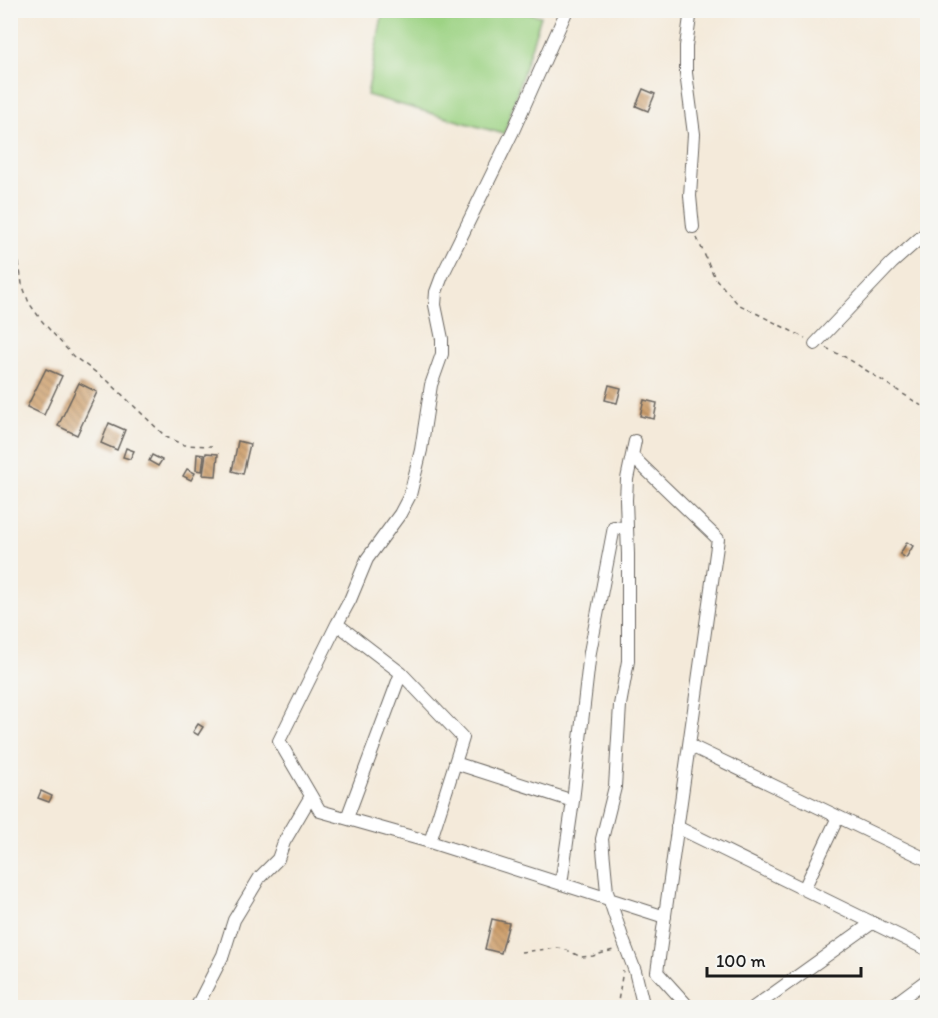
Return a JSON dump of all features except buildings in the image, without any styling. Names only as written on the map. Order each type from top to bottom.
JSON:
[{"type":"street","points":[[567,10],[513,131],[436,292],[435,305],[442,339],[442,354],[431,385],[410,495],[400,514],[367,559],[350,600],[279,741],[320,811],[429,842],[665,917]]},
{"type":"street","points":[[691,10],[686,46],[686,73],[694,134],[690,196],[693,227]]},
{"type":"street","points":[[815,344],[892,263],[927,231]]},
{"type":"street","points":[[635,441],[627,479],[628,660],[620,705],[615,787],[602,839],[607,892],[635,971],[644,1008]]},
{"type":"street","points":[[632,456],[717,539],[657,972],[686,1003],[686,1008]]},
{"type":"street","points":[[561,884],[590,652],[608,553],[614,527],[627,529]]},
{"type":"street","points":[[337,624],[400,673],[463,738],[429,842]]},
{"type":"street","points":[[346,818],[400,673]]},
{"type":"street","points":[[689,745],[927,860]]},
{"type":"street","points":[[455,763],[573,801]]},
{"type":"street","points":[[196,1008],[223,955],[234,920],[260,877],[278,859],[284,842],[311,796]]},
{"type":"street","points":[[804,889],[838,817]]},
{"type":"street","points":[[677,827],[927,950]]},
{"type":"street","points":[[753,1008],[872,922]]},
{"type":"street","points":[[890,1008],[927,979]]},
{"type":"path","points":[[10,200],[22,284],[29,303],[42,321],[73,357],[108,381],[166,437],[184,445],[212,446]]},
{"type":"path","points":[[693,227],[714,278],[738,304],[847,358],[927,410]]},
{"type":"path","points":[[521,952],[556,948],[565,949],[581,957],[593,957],[615,949],[627,949],[617,1008]]},
{"type":"green space","points":[[383,11],[519,11],[541,16],[504,134],[367,95]]}]
